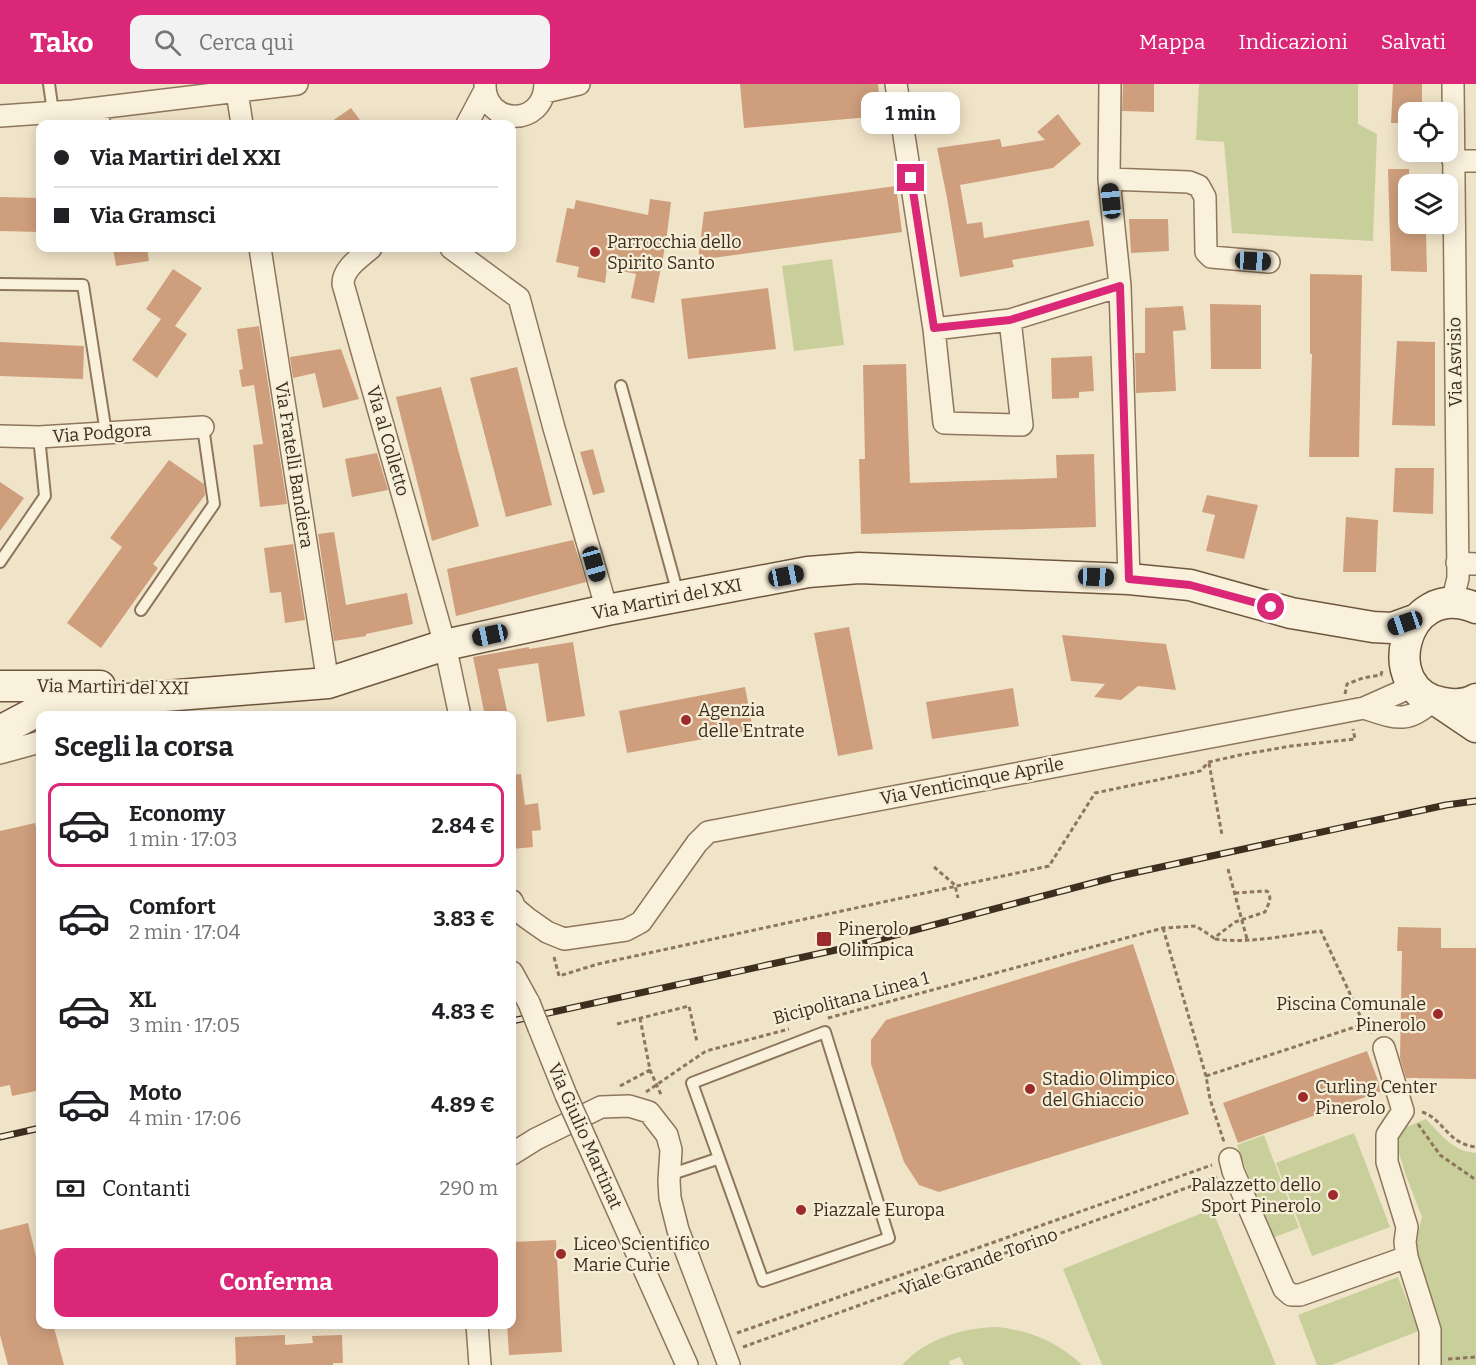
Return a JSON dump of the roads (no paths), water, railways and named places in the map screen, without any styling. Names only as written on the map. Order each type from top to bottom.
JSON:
[{"type":"street","points":[[0,116],[63,111],[208,90],[237,92],[297,84]]},
{"type":"street","points":[[516,125],[540,104],[545,88],[579,84]]},
{"type":"street","points":[[896,84],[934,328],[944,423],[1022,425],[1010,320]]},
{"type":"street","points":[[1110,84],[1109,179],[1120,286],[1129,579]]},
{"type":"street","name":"Via Asvisio","points":[[1453,84],[1453,102]]},
{"type":"street","points":[[485,87],[487,99],[498,112],[515,117],[531,112]]},
{"type":"street","points":[[469,120],[485,87]]},
{"type":"street","points":[[237,92],[241,120]]},
{"type":"street","points":[[63,111],[89,120]]},
{"type":"street","points":[[1458,161],[1476,161]]},
{"type":"street","name":"Via Asvisio","points":[[1453,162],[1467,564],[1458,578],[1464,605]]},
{"type":"street","points":[[1109,179],[1189,182],[1199,186],[1205,197],[1206,252],[1211,257],[1221,260],[1269,262]]},
{"type":"street","name":"Via Fratelli Bandiera","points":[[261,252],[328,683]]},
{"type":"street","name":"Via al Colletto","points":[[367,252],[347,270],[343,276],[343,284],[445,645],[458,711]]},
{"type":"street","points":[[456,252],[519,298],[607,610]]},
{"type":"street","points":[[934,328],[1010,320],[1120,286]]},
{"type":"street","name":"Via Podgora","points":[[0,436],[39,437],[203,427]]},
{"type":"street","name":"Via Martiri del XXI","points":[[42,711],[77,703],[328,683],[445,645],[607,610],[808,572],[859,568],[1129,579],[1190,585],[1292,612],[1373,627],[1392,628],[1417,619],[1433,608],[1464,605]]},
{"type":"street","name":"Via Martiri del XXI","points":[[1292,612],[1388,648],[1396,655],[1409,677]]},
{"type":"street","points":[[1417,619],[1410,629],[1404,651],[1409,677],[1417,688],[1476,727]]},
{"type":"street","points":[[1356,709],[1400,692],[1409,677]]},
{"type":"street","name":"Via Martiri del XXI","points":[[0,686],[226,690]]},
{"type":"street","points":[[1356,709],[1397,718],[1408,718],[1422,712],[1436,701],[1456,705],[1476,699]]},
{"type":"street","name":"Via Venticinque Aprile","points":[[516,909],[547,932],[564,939],[626,930],[641,922],[697,843],[708,832],[1356,709]]},
{"type":"street","name":"Via Martiri del XXI","points":[[0,733],[36,712]]},
{"type":"street","name":"Via Martiri del XXI","points":[[0,733],[36,739]]},
{"type":"street","name":"Via Martiri del XXI","points":[[0,753],[36,741]]},
{"type":"street","name":"Via Giulio Martinat","points":[[516,979],[529,1003],[566,1095],[687,1365]]},
{"type":"street","points":[[1384,1048],[1403,1111],[1387,1135],[1387,1162],[1407,1227],[1405,1242],[1407,1257],[1430,1330],[1430,1363]]},
{"type":"street","points":[[516,1152],[601,1107],[630,1106],[649,1112],[667,1135],[671,1150],[670,1198],[678,1230],[727,1359]]},
{"type":"street","points":[[1231,1165],[1284,1289],[1291,1295],[1300,1295],[1407,1257]]},
{"type":"street","points":[[477,1329],[480,1365]]},
{"type":"lane","points":[[49,84],[63,111]]},
{"type":"lane","points":[[0,284],[82,285],[106,433]]},
{"type":"lane","points":[[621,386],[679,596]]},
{"type":"lane","points":[[141,610],[214,504],[203,427]]},
{"type":"lane","points":[[0,562],[45,496],[39,437]]},
{"type":"lane","points":[[825,1032],[889,1238],[762,1281],[717,1159],[692,1083],[825,1032]]},
{"type":"lane","points":[[669,1175],[717,1159]]},
{"type":"railway","points":[[516,1020],[854,946],[1115,877],[1446,805],[1476,801]]},
{"type":"railway","points":[[0,1137],[36,1129]]},
{"type":"place","name":"Parrocchia dello Spirito Santo","points":[[595,252]]},
{"type":"place","name":"Agenzia delle Entrate","points":[[686,720]]},
{"type":"place","name":"Pinerolo Olimpica","points":[[824,939]]},
{"type":"place","name":"Piscina Comunale Pinerolo","points":[[1438,1014]]},
{"type":"place","name":"Stadio Olimpico del Ghiaccio","points":[[1030,1089]]},
{"type":"place","name":"Curling Center Pinerolo","points":[[1303,1097]]},
{"type":"place","name":"Palazzetto dello Sport Pinerolo","points":[[1333,1195]]},
{"type":"place","name":"Piazzale Europa","points":[[801,1210]]},
{"type":"place","name":"Liceo Scientifico Marie Curie","points":[[561,1254]]}]
